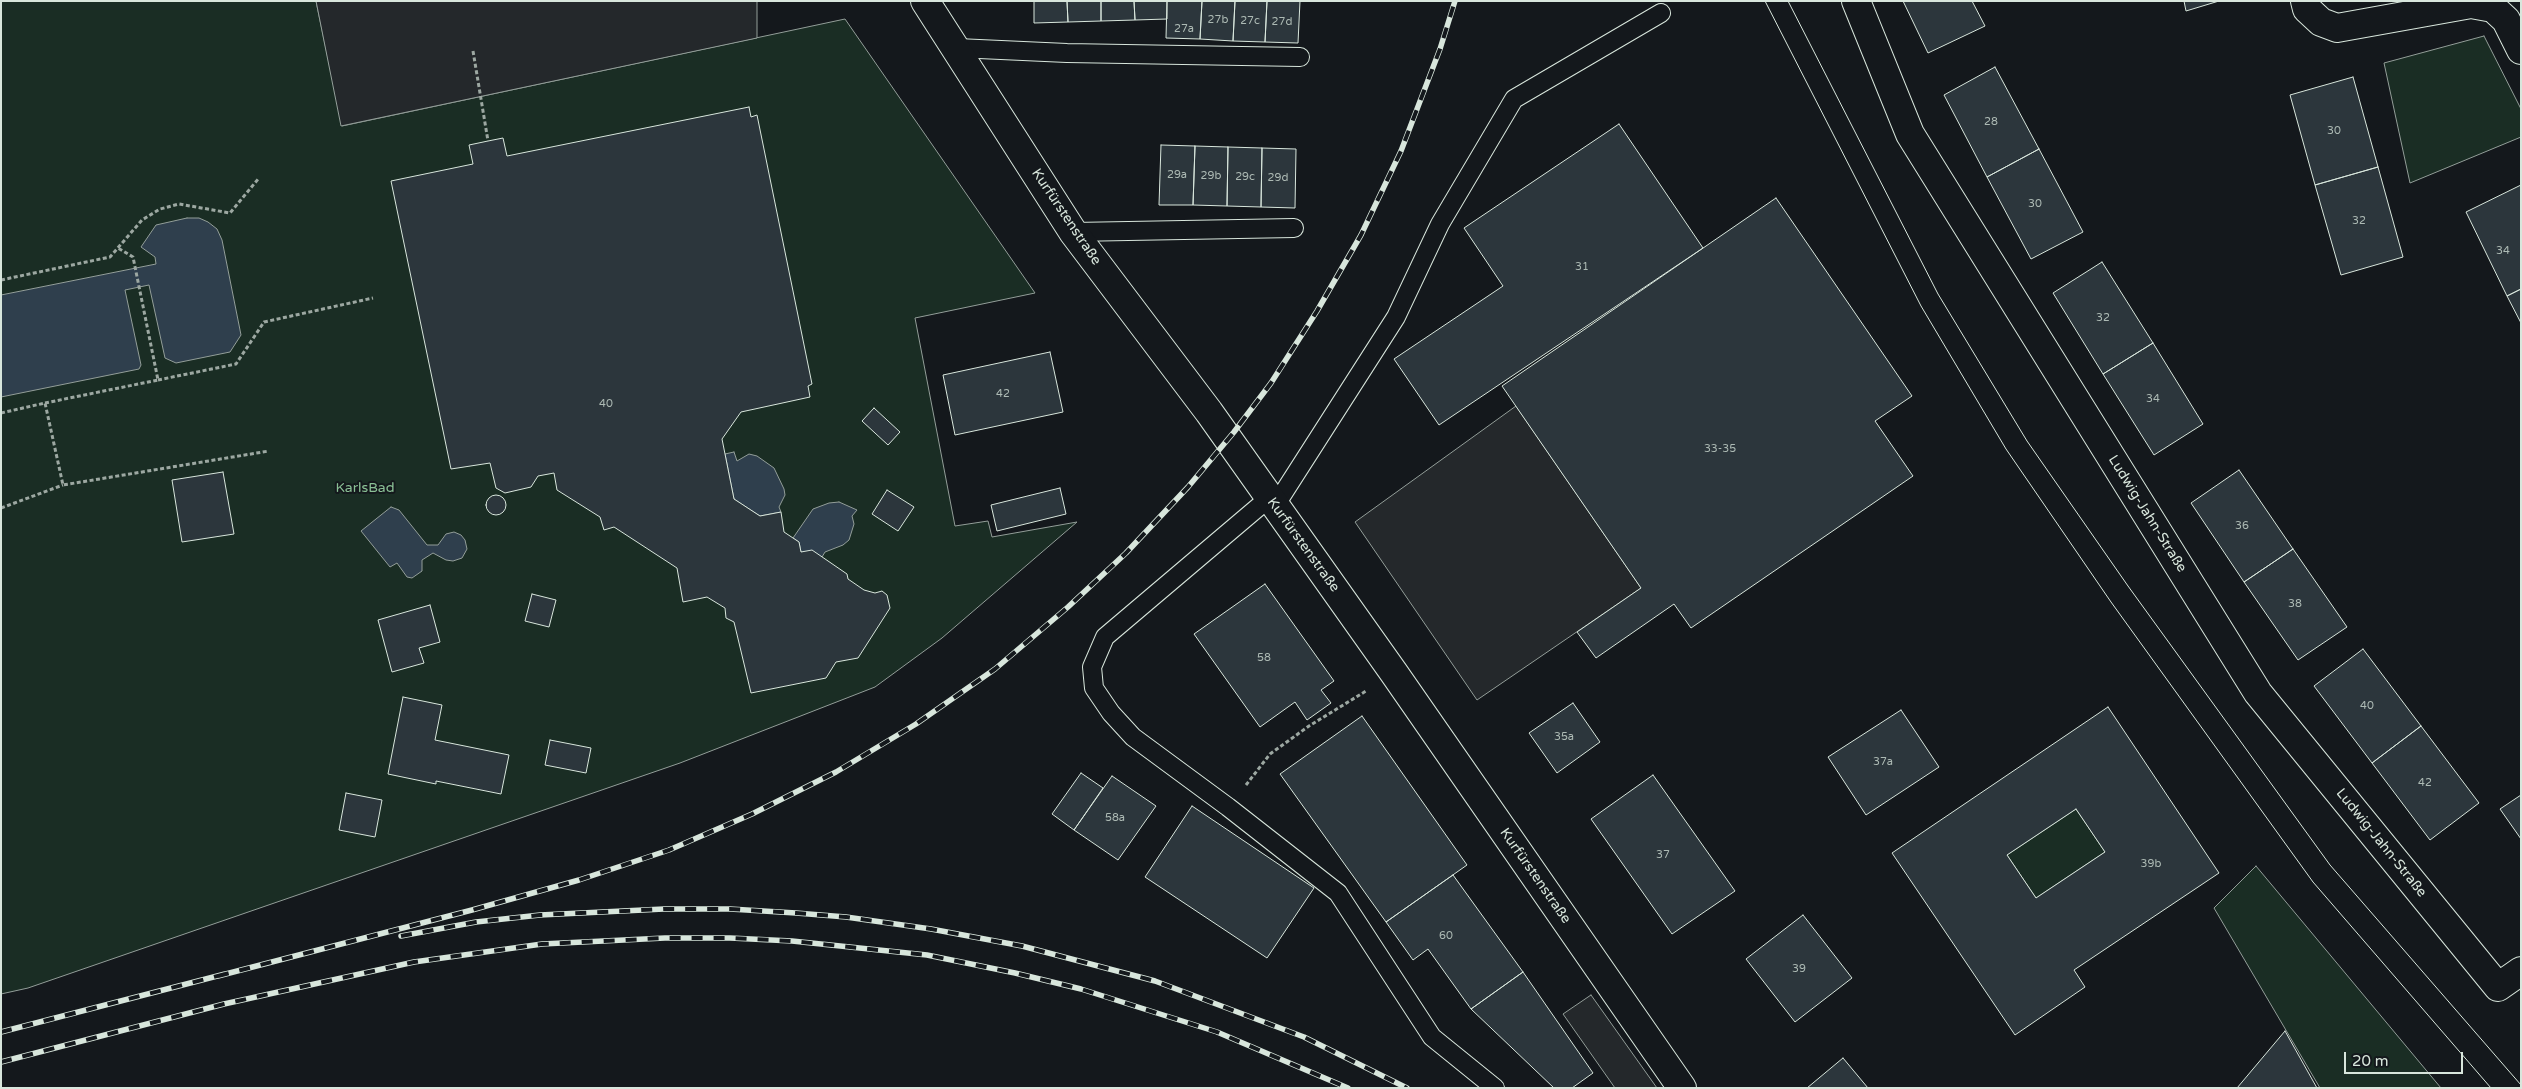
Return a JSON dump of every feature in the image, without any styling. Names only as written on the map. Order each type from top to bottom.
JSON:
[{"type":"street","name":"Kurfürstenstraße","points":[[925,1],[1073,232],[1209,412],[1394,673],[1682,1088]]},
{"type":"street","name":"Ludwig-Jahn-Straße","points":[[1856,1],[1910,134],[2258,692],[2498,987],[2521,971]]},
{"type":"street","points":[[2305,1],[2307,9],[2321,22],[2336,28],[2471,4],[2493,5],[2506,20],[2521,50]]},
{"type":"lane","points":[[1495,1088],[1432,1037],[1338,893],[1228,807],[1133,737],[1110,714],[1094,688],[1092,667],[1105,637],[1272,502],[1396,318],[1440,224],[1514,99],[1661,13]]},
{"type":"lane","points":[[956,48],[1067,53],[1300,57]]},
{"type":"lane","points":[[1073,232],[1294,228]]},
{"type":"path","points":[[473,50],[488,140]]},
{"type":"path","points":[[1,280],[110,258],[142,220],[160,209],[179,204],[230,213],[259,178]]},
{"type":"path","points":[[118,248],[133,257],[158,380]]},
{"type":"path","points":[[1,413],[236,364],[264,322],[373,298]]},
{"type":"path","points":[[45,403],[63,485]]},
{"type":"path","points":[[1,508],[63,485],[269,450]]},
{"type":"path","points":[[1228,807],[1270,754],[1309,726],[1394,673]]},
{"type":"green space","name":"KarlsBad","points":[[1,1],[316,1],[342,126],[845,19],[1035,293],[915,318],[955,526],[988,521],[992,537],[1077,522],[942,638],[875,687],[680,763],[28,988],[1,994]]},
{"type":"green space","points":[[2484,36],[2521,109],[2521,137],[2410,183],[2384,63]]},
{"type":"green space","points":[[2076,809],[2105,852],[2036,898],[2007,855]]},
{"type":"green space","points":[[2256,866],[2441,1088],[2320,1088],[2214,908]]},
{"type":"shaded area","points":[[316,1],[757,1],[757,38],[341,126]]},
{"type":"shaded area","points":[[1516,406],[1641,588],[1477,700],[1355,522]]},
{"type":"shaded area","points":[[1591,995],[1657,1088],[1615,1088],[1563,1014]]},
{"type":"water","points":[[187,218],[199,218],[208,222],[217,229],[222,240],[241,335],[230,352],[176,363],[165,358],[149,285],[125,290],[141,365],[139,369],[1,397],[1,295],[156,264],[155,257],[141,247],[156,225]]},
{"type":"water","points":[[734,452],[737,461],[749,454],[757,456],[774,468],[785,495],[779,507],[781,512],[760,516],[734,499],[725,454]]},
{"type":"water","points":[[839,502],[857,510],[852,516],[854,524],[849,540],[843,545],[825,552],[822,557],[801,552],[799,542],[793,538],[813,509],[829,503]]},
{"type":"water","points":[[391,507],[399,510],[427,545],[438,545],[446,534],[454,532],[461,535],[465,540],[467,549],[462,558],[453,561],[446,560],[433,553],[422,560],[422,571],[412,578],[407,577],[397,563],[390,567],[361,531]]},
{"type":"building","points":[[1034,1],[1067,1],[1068,22],[1034,23]]},
{"type":"building","points":[[1067,1],[1101,1],[1101,21],[1068,22]]},
{"type":"building","points":[[1101,1],[1134,1],[1135,20],[1101,21]]},
{"type":"building","points":[[1134,1],[1167,1],[1167,19],[1135,20]]},
{"type":"building","points":[[1167,1],[1202,1],[1200,39],[1166,38]]},
{"type":"building","points":[[1202,1],[1235,1],[1233,41],[1200,39]]},
{"type":"building","points":[[1235,1],[1267,1],[1265,42],[1233,41]]},
{"type":"building","points":[[1267,1],[1300,1],[1298,43],[1265,42]]},
{"type":"building","points":[[1903,1],[1972,1],[1985,26],[1928,53]]},
{"type":"building","points":[[2184,1],[2219,1],[2186,11]]},
{"type":"building","points":[[1995,67],[2039,149],[1987,177],[1944,95]]},
{"type":"building","points":[[2353,77],[2378,167],[2315,185],[2290,95]]},
{"type":"building","points":[[749,107],[751,117],[757,115],[812,384],[808,386],[810,397],[741,412],[722,439],[734,499],[760,516],[781,512],[784,532],[799,542],[801,552],[812,550],[847,574],[848,579],[864,590],[875,593],[882,591],[887,595],[890,608],[858,658],[836,662],[826,678],[751,693],[734,622],[726,618],[725,608],[707,597],[683,602],[677,568],[614,527],[604,530],[600,517],[557,490],[554,473],[538,476],[531,487],[505,493],[496,488],[490,463],[451,469],[391,181],[473,164],[469,145],[488,141],[503,138],[507,156]]},
{"type":"building","points":[[1619,124],[1703,248],[1439,425],[1394,359],[1503,286],[1464,228]]},
{"type":"building","points":[[1161,145],[1195,146],[1193,205],[1159,205]]},
{"type":"building","points":[[1195,146],[1228,147],[1227,206],[1193,205]]},
{"type":"building","points":[[1228,147],[1262,148],[1261,207],[1227,206]]},
{"type":"building","points":[[1262,148],[1296,149],[1295,208],[1261,207]]},
{"type":"building","points":[[2039,149],[2083,232],[2031,259],[1987,177]]},
{"type":"building","points":[[2378,167],[2403,257],[2341,275],[2315,185]]},
{"type":"building","points":[[2521,185],[2521,289],[2507,296],[2466,212]]},
{"type":"building","points":[[1776,198],[1912,396],[1875,421],[1913,476],[1691,628],[1674,604],[1596,658],[1577,632],[1641,588],[1502,386]]},
{"type":"building","points":[[2102,262],[2153,343],[2103,374],[2053,293]]},
{"type":"building","points":[[2521,289],[2521,323],[2507,296]]},
{"type":"building","points":[[2153,343],[2203,424],[2154,455],[2103,374]]},
{"type":"building","points":[[1050,352],[1063,412],[955,435],[943,375]]},
{"type":"building","points":[[874,408],[900,432],[888,445],[862,421]]},
{"type":"building","points":[[2239,470],[2293,549],[2244,582],[2191,503]]},
{"type":"building","points":[[223,472],[234,534],[182,542],[172,480]]},
{"type":"building","points":[[1060,488],[1066,514],[997,531],[991,505]]},
{"type":"building","points":[[887,490],[914,507],[898,531],[872,514]]},
{"type":"building","points":[[496,495],[503,498],[506,505],[503,512],[496,515],[489,512],[486,505],[489,498]]},
{"type":"building","points":[[2293,549],[2347,627],[2298,660],[2244,582]]},
{"type":"building","points":[[1265,584],[1334,681],[1321,690],[1331,703],[1307,720],[1295,702],[1260,727],[1194,634]]},
{"type":"building","points":[[532,594],[556,600],[549,627],[525,621]]},
{"type":"building","points":[[430,605],[440,642],[419,648],[424,663],[392,672],[378,620]]},
{"type":"building","points":[[2363,649],[2421,726],[2372,763],[2314,686]]},
{"type":"building","points":[[403,697],[442,705],[435,740],[509,755],[501,794],[388,774]]},
{"type":"building","points":[[1573,703],[1600,742],[1557,773],[1529,733]]},
{"type":"building","points":[[2108,707],[2219,873],[2074,970],[2085,987],[2015,1035],[1892,853]],"holes":[[[2076,809],[2105,852],[2036,898],[2007,855]]]},
{"type":"building","points":[[1901,710],[1939,767],[1866,815],[1828,757]]},
{"type":"building","points":[[1362,716],[1467,865],[1386,922],[1280,774]]},
{"type":"building","points":[[2421,726],[2479,803],[2430,840],[2372,763]]},
{"type":"building","points":[[550,740],[591,748],[586,773],[545,765]]},
{"type":"building","points":[[1081,773],[1103,788],[1074,830],[1052,814]]},
{"type":"building","points":[[1653,775],[1735,891],[1672,934],[1591,819]]},
{"type":"building","points":[[1112,776],[1156,806],[1118,860],[1074,830]]},
{"type":"building","points":[[346,793],[382,800],[375,837],[339,830]]},
{"type":"building","points":[[2521,795],[2521,839],[2500,809]]},
{"type":"building","points":[[1192,806],[1314,888],[1267,958],[1145,877]]},
{"type":"building","points":[[1453,875],[1523,972],[1471,1009],[1428,949],[1413,960],[1386,922]]},
{"type":"building","points":[[1803,915],[1852,978],[1795,1022],[1746,959]]},
{"type":"building","points":[[1523,972],[1593,1073],[1572,1088],[1554,1088],[1471,1009]]},
{"type":"building","points":[[2285,1031],[2317,1088],[2237,1088]]},
{"type":"building","points":[[1843,1058],[1868,1088],[1807,1088]]},
{"type":"tram line","points":[[1765,1],[1921,306],[2006,449],[2111,602],[2313,882],[2491,1088]]},
{"type":"tram line","points":[[1788,1],[1938,294],[2027,441],[2128,586],[2330,865],[2521,1085]]},
{"type":"railway","points":[[218,976],[472,910],[579,880],[669,850],[752,814],[836,772],[916,724],[995,669],[1068,607],[1126,553],[1188,487],[1234,432],[1271,383],[1317,311],[1361,235],[1401,151],[1440,49],[1455,1]]},
{"type":"railway","points":[[401,936],[476,922],[540,915],[664,909],[730,909],[796,913],[846,917],[931,929],[1022,946],[1155,981],[1304,1037],[1407,1088]]},
{"type":"railway","points":[[1,1062],[224,1004],[414,962],[542,944],[665,938],[730,938],[792,941],[927,955],[1081,989],[1217,1032],[1348,1088]]},
{"type":"railway","points":[[1,1032],[225,974]]}]
